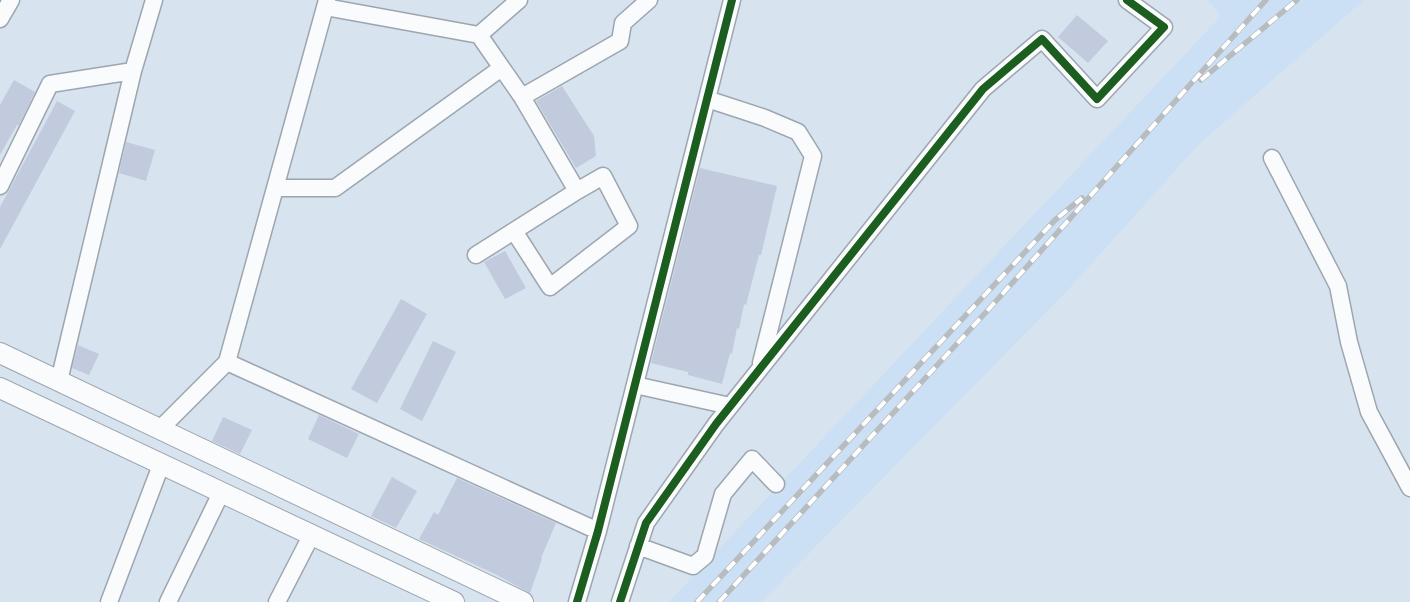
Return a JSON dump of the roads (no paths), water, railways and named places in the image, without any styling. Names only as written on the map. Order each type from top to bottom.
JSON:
[{"type":"main road","points":[[0,353],[523,602]]},
{"type":"main road","points":[[0,388],[454,602]]},
{"type":"street","points":[[0,19],[11,0]]},
{"type":"street","points":[[59,381],[134,71],[154,0]]},
{"type":"street","points":[[479,35],[519,0]]},
{"type":"street","points":[[522,98],[620,41],[623,23],[629,6],[649,0]]},
{"type":"street","points":[[577,602],[598,531],[732,0]]},
{"type":"street","points":[[620,602],[646,523],[730,406],[983,89],[1042,39],[1097,99],[1164,27],[1126,0]]},
{"type":"street","points":[[160,429],[227,362],[326,3],[479,35],[500,69],[522,98],[578,191]]},
{"type":"street","points":[[275,188],[335,188],[500,69]]},
{"type":"street","points":[[0,186],[50,84],[134,71]]},
{"type":"street","points":[[707,99],[765,118],[798,132],[813,156],[759,370]]},
{"type":"street","points":[[1272,158],[1338,286],[1349,342],[1369,412],[1410,488]]},
{"type":"street","points":[[476,255],[514,231],[578,191],[603,176],[629,226],[550,287],[514,231]]},
{"type":"street","points":[[227,362],[598,531]]},
{"type":"street","points":[[635,385],[730,406]]},
{"type":"street","points":[[638,546],[692,566],[704,556],[723,494],[752,459],[776,484]]},
{"type":"street","points":[[109,602],[161,464]]},
{"type":"street","points":[[168,602],[221,493]]},
{"type":"street","points":[[276,602],[311,536]]},
{"type":"railway","points":[[719,602],[988,310],[1266,0]]},
{"type":"railway","points":[[1201,80],[1297,0]]},
{"type":"railway","points":[[697,602],[1055,220],[1082,198]]}]
